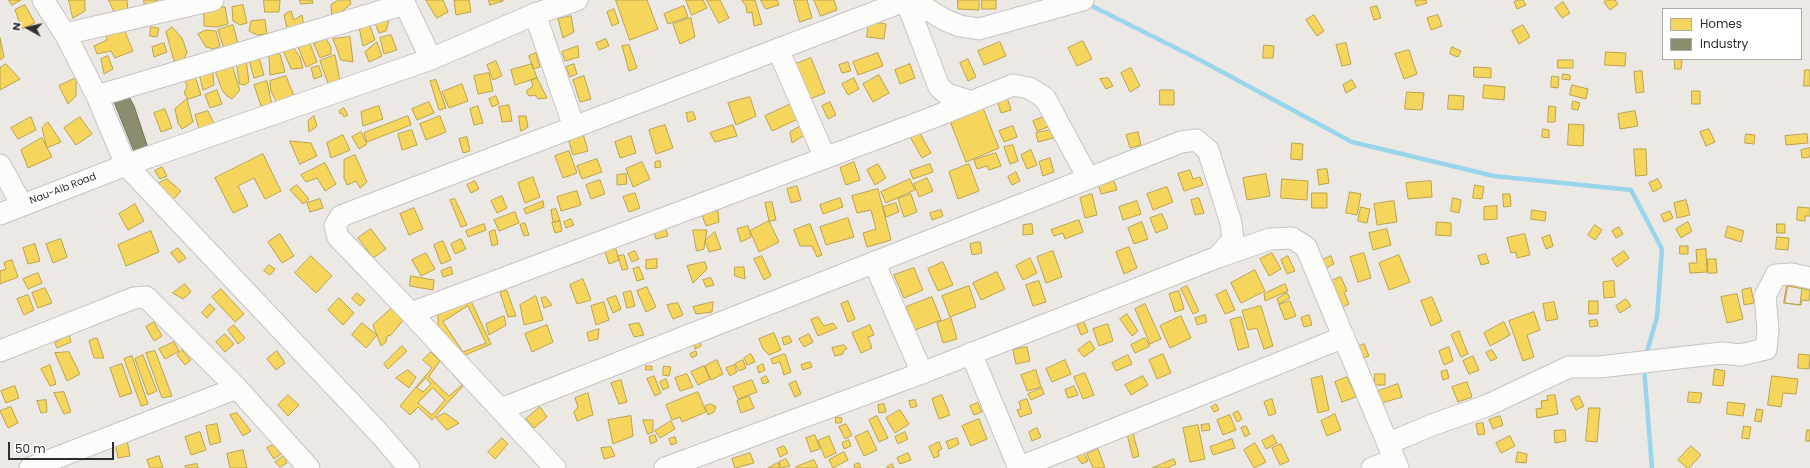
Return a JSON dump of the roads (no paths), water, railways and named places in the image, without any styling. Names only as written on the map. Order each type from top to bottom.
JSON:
[{"type":"street","points":[[43,0],[65,34],[97,96],[126,165],[379,433],[409,468]]},
{"type":"street","points":[[65,34],[213,0]]},
{"type":"street","name":"Nau-Aib Road","points":[[0,214],[126,165],[431,59],[535,14],[577,0]]},
{"type":"street","points":[[555,468],[338,237],[334,226],[341,216],[906,0],[939,87],[947,94],[969,102]]},
{"type":"street","points":[[912,0],[945,20],[960,26],[978,29],[1083,0]]},
{"type":"street","points":[[97,96],[404,2],[431,59]]},
{"type":"street","points":[[535,14],[574,127]]},
{"type":"street","points":[[778,49],[825,158]]},
{"type":"street","points":[[411,313],[934,117],[1013,85],[1037,92],[1046,98],[1088,178]]},
{"type":"street","points":[[500,410],[1181,142],[1196,140],[1208,150],[1231,223],[1233,239],[1218,257]]},
{"type":"street","points":[[0,164],[22,205]]},
{"type":"street","points":[[665,468],[922,373],[1218,257],[1270,239],[1292,238],[1306,248],[1394,457]]},
{"type":"street","points":[[874,262],[922,373]]},
{"type":"street","points":[[1372,468],[1394,457],[1432,425],[1486,406],[1569,367],[1599,367],[1722,353],[1740,355],[1766,348],[1768,330],[1765,296],[1776,275],[1792,274],[1810,278]]},
{"type":"street","points":[[0,351],[134,298],[146,297],[237,388],[309,468]]},
{"type":"street","points":[[971,353],[1019,468],[1344,337]]},
{"type":"street","points":[[30,468],[237,388]]},
{"type":"waterway","points":[[1086,3],[1200,60],[1352,142],[1494,176],[1631,190],[1662,249],[1657,317],[1646,355]]},
{"type":"waterway","points":[[1644,367],[1652,468]]}]
